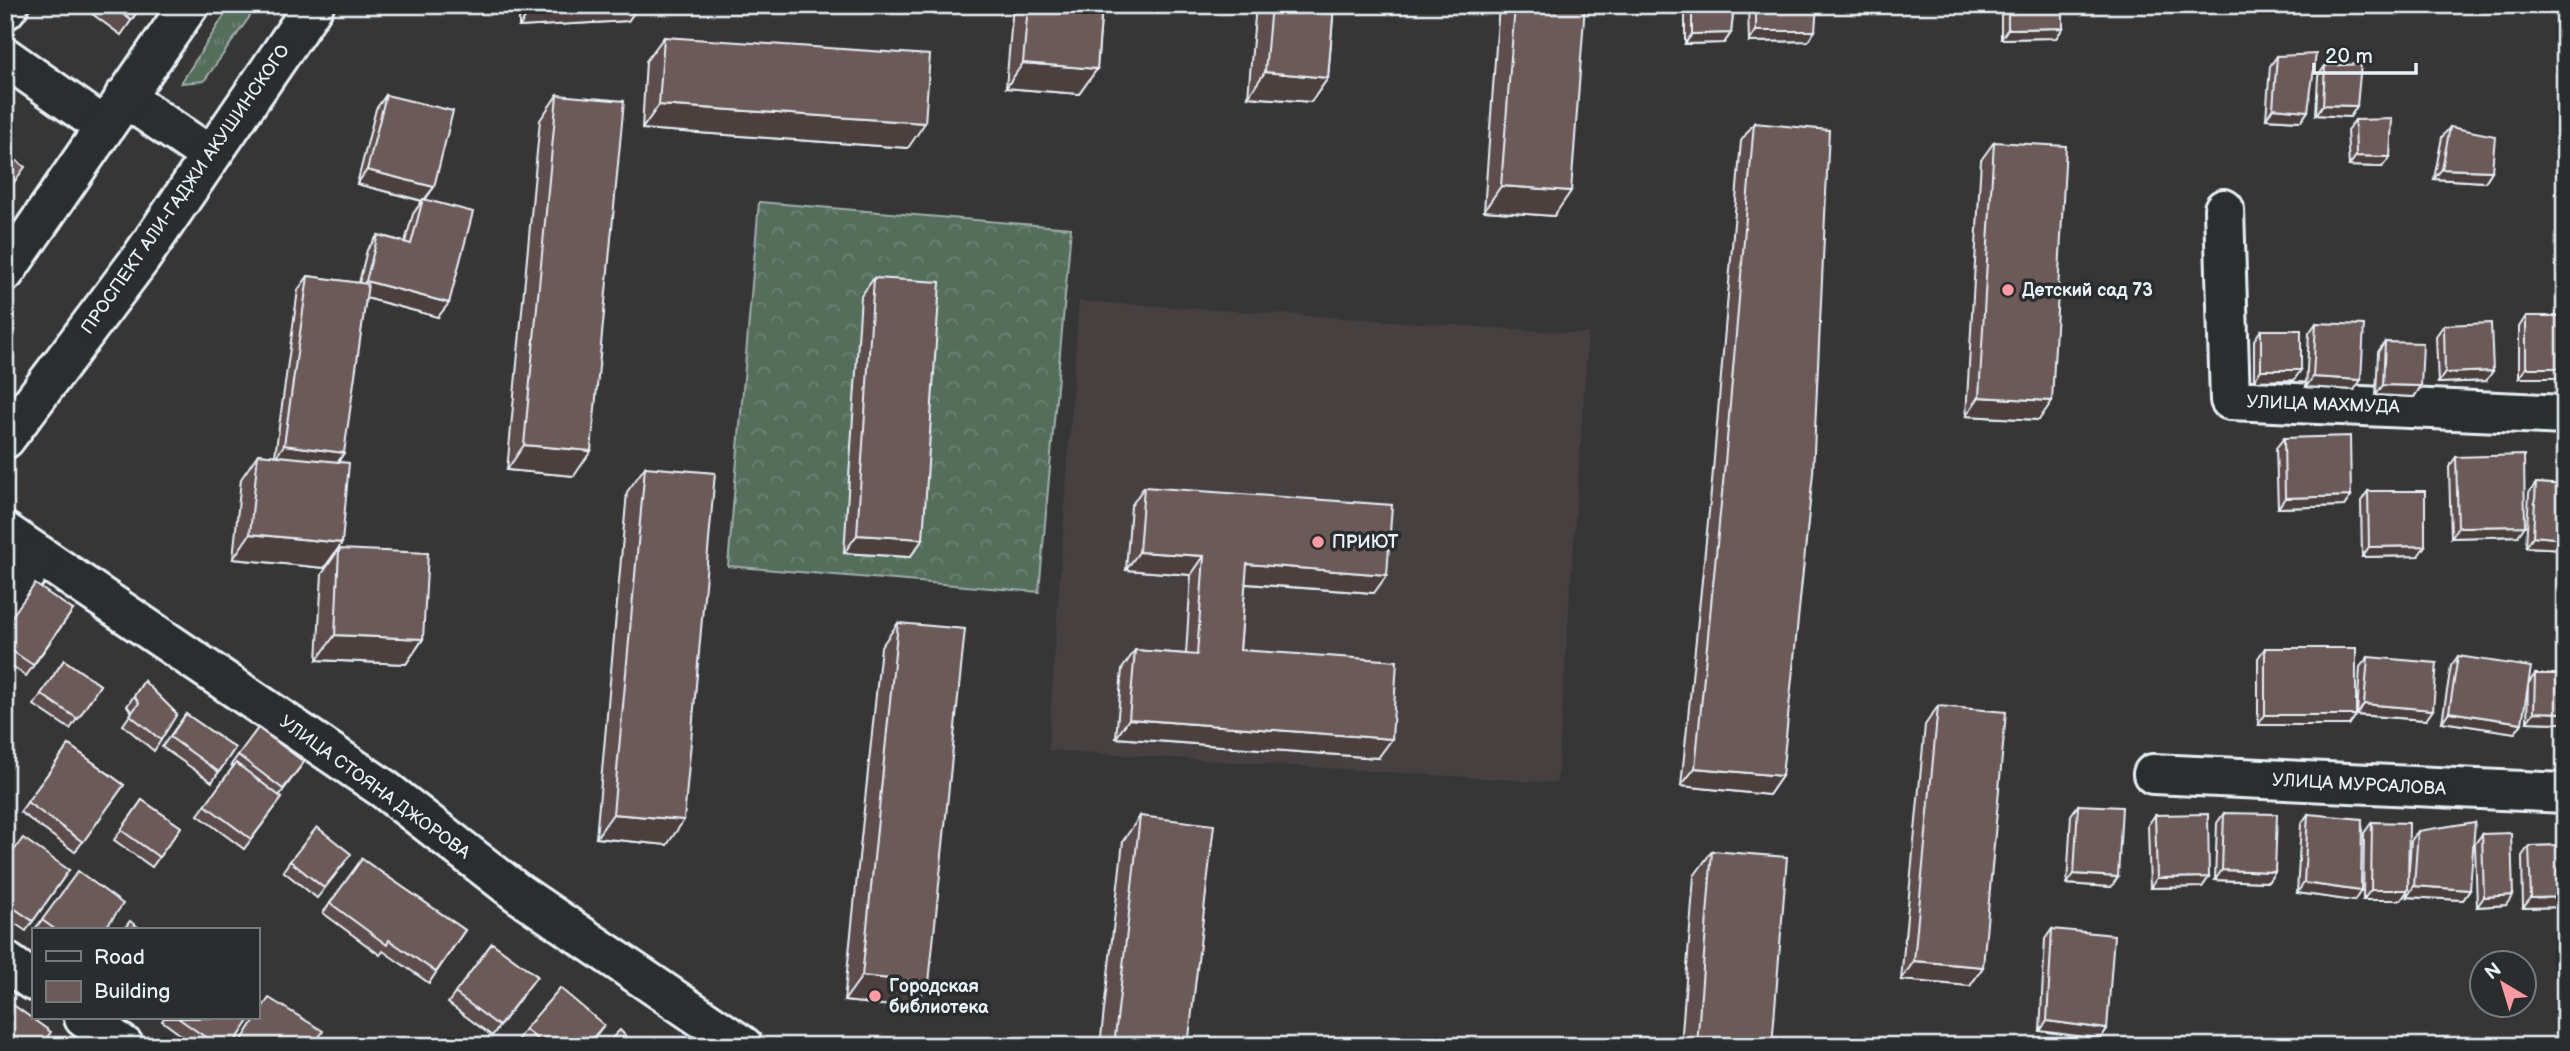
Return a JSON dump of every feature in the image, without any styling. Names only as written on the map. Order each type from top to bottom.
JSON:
[{"type":"street","points":[[5,10],[9,5]]},
{"type":"street","points":[[5,272],[113,111],[189,5]]},
{"type":"street","name":"ПРОСПЕКТ АЛИ-ГАДЖИ АКУШИНСКОГО","points":[[5,439],[141,258],[314,5]]},
{"type":"street","points":[[5,57],[209,155]]},
{"type":"street","name":"УЛИЦА МАХМУДА","points":[[2224,209],[2230,400],[2565,415]]},
{"type":"street","name":"УЛИЦА СТОЯНА ДЖОРОВА","points":[[5,532],[384,789],[518,893],[743,1046]]},
{"type":"street","points":[[5,604],[38,555]]},
{"type":"street","name":"УЛИЦА МУРСАЛОВА","points":[[2153,774],[2565,793]]},
{"type":"street","points":[[5,961],[32,980]]},
{"type":"street","points":[[87,1020],[124,1046]]},
{"type":"shaded area","name":"ПРИЮТ","points":[[1079,301],[1588,334],[1557,783],[1048,750]]},
{"type":"green space","points":[[231,5],[258,5],[204,81],[181,83]]},
{"type":"green space","points":[[759,202],[1071,228],[1039,592],[728,566]]},
{"type":"building","points":[[111,5],[142,5],[131,20]]},
{"type":"building","points":[[529,5],[639,5],[529,13]]},
{"type":"building","points":[[1028,5],[1102,5],[1097,69],[1023,63]]},
{"type":"building","points":[[1271,5],[1334,5],[1328,78],[1265,72]]},
{"type":"building","points":[[1515,5],[1585,5],[1571,191],[1501,186]]},
{"type":"building","points":[[1692,5],[1734,5],[1731,33],[1692,34]]},
{"type":"building","points":[[1756,5],[1817,5],[1815,31],[1756,31]]},
{"type":"building","points":[[2008,5],[2063,5],[2063,28],[2008,29]]},
{"type":"building","points":[[664,37],[930,55],[925,123],[659,105]]},
{"type":"building","points":[[2316,54],[2308,111],[2273,108],[2277,56]]},
{"type":"building","points":[[2361,64],[2357,106],[2323,105],[2325,66]]},
{"type":"building","points":[[386,95],[453,111],[434,187],[367,170]]},
{"type":"building","points":[[557,95],[624,101],[591,451],[524,445]]},
{"type":"building","points":[[2392,119],[2390,157],[2356,156],[2355,120]]},
{"type":"building","points":[[1754,123],[1829,130],[1813,473],[1782,776],[1695,768]]},
{"type":"building","points":[[2450,127],[2495,136],[2492,171],[2442,169]]},
{"type":"building","points":[[1994,142],[2066,146],[2052,401],[1979,397]]},
{"type":"building","points":[[5,152],[25,167],[5,195]]},
{"type":"building","points":[[423,199],[473,212],[449,303],[366,281],[378,235],[411,244]]},
{"type":"building","points":[[308,276],[368,284],[344,453],[284,445]]},
{"type":"building","points":[[874,278],[940,282],[923,539],[857,535]]},
{"type":"building","points":[[2526,316],[2565,316],[2565,368],[2526,368]]},
{"type":"building","points":[[2316,323],[2364,325],[2361,380],[2313,377]]},
{"type":"building","points":[[2491,323],[2493,371],[2445,373],[2444,325]]},
{"type":"building","points":[[2261,330],[2301,330],[2301,370],[2261,370]]},
{"type":"building","points":[[2385,342],[2423,343],[2421,386],[2383,385]]},
{"type":"building","points":[[2350,436],[2351,496],[2285,498],[2284,438]]},
{"type":"building","points":[[258,454],[349,463],[342,543],[250,534]]},
{"type":"building","points":[[2524,455],[2525,526],[2458,527],[2456,457]]},
{"type":"building","points":[[645,467],[715,473],[684,820],[613,814]]},
{"type":"building","points":[[2536,483],[2565,485],[2565,539],[2533,536]]},
{"type":"building","points":[[1144,487],[1392,505],[1387,575],[1247,564],[1240,650],[1397,661],[1392,739],[1129,719],[1135,650],[1197,655],[1204,556],[1139,552]]},
{"type":"building","points":[[2368,491],[2425,491],[2425,546],[2369,547]]},
{"type":"building","points":[[339,549],[428,553],[423,639],[335,635]]},
{"type":"building","points":[[35,584],[73,610],[33,665],[5,646],[5,626]]},
{"type":"building","points":[[898,623],[965,629],[929,983],[862,976]]},
{"type":"building","points":[[2265,648],[2356,648],[2356,715],[2265,715]]},
{"type":"building","points":[[2458,656],[2531,667],[2522,723],[2449,712]]},
{"type":"building","points":[[2368,657],[2437,663],[2433,710],[2364,704]]},
{"type":"building","points":[[64,660],[100,685],[78,719],[41,694]]},
{"type":"building","points":[[2535,674],[2565,674],[2565,713],[2534,712]]},
{"type":"building","points":[[144,681],[177,714],[161,740],[130,715],[139,703],[134,696]]},
{"type":"building","points":[[1938,706],[2006,712],[1983,967],[1914,961]]},
{"type":"building","points":[[186,714],[235,748],[219,772],[170,737]]},
{"type":"building","points":[[258,728],[304,762],[283,789],[238,755]]},
{"type":"building","points":[[69,745],[124,785],[83,842],[27,802]]},
{"type":"building","points":[[236,763],[282,798],[251,839],[205,805]]},
{"type":"building","points":[[142,800],[181,827],[159,857],[121,830]]},
{"type":"building","points":[[2078,805],[2122,807],[2118,877],[2074,874]]},
{"type":"building","points":[[2224,813],[2277,814],[2275,872],[2222,870]]},
{"type":"building","points":[[2208,814],[2209,877],[2157,878],[2155,815]]},
{"type":"building","points":[[2308,814],[2362,819],[2361,891],[2304,883]]},
{"type":"building","points":[[1140,816],[1214,825],[1188,1046],[1114,1046]]},
{"type":"building","points":[[2372,822],[2409,823],[2408,890],[2371,890]]},
{"type":"building","points":[[2475,822],[2470,890],[2414,886],[2418,831]]},
{"type":"building","points":[[317,827],[351,854],[324,888],[290,861]]},
{"type":"building","points":[[2511,833],[2513,895],[2484,897],[2482,834]]},
{"type":"building","points":[[23,838],[69,870],[33,921],[5,902],[5,863]]},
{"type":"building","points":[[2565,845],[2565,897],[2531,898],[2529,846]]},
{"type":"building","points":[[1712,851],[1787,857],[1772,1046],[1697,1046]]},
{"type":"building","points":[[362,859],[465,930],[436,972],[389,940],[387,945],[330,903]]},
{"type":"building","points":[[78,871],[123,904],[105,928],[53,928],[42,920]]},
{"type":"building","points":[[130,921],[139,928],[125,928]]},
{"type":"building","points":[[2052,929],[2114,935],[2107,1029],[2047,1021]]},
{"type":"building","points":[[492,943],[537,976],[499,1026],[455,993]]},
{"type":"building","points":[[560,988],[604,1025],[586,1046],[545,1046],[525,1029]]},
{"type":"building","points":[[269,998],[323,1031],[314,1046],[238,1046],[255,1020],[259,1020],[259,1012]]},
{"type":"building","points":[[5,999],[51,1032],[41,1046],[5,1046]]},
{"type":"building","points":[[181,1020],[250,1020],[232,1046],[218,1046]]},
{"type":"building","points":[[620,1030],[635,1046],[604,1046]]},
{"type":"place","name":"Детский сад 73","points":[[2008,290]]},
{"type":"place","name":"ПРИЮТ","points":[[1318,542]]},
{"type":"place","name":"Городская библиотека","points":[[875,996]]}]
